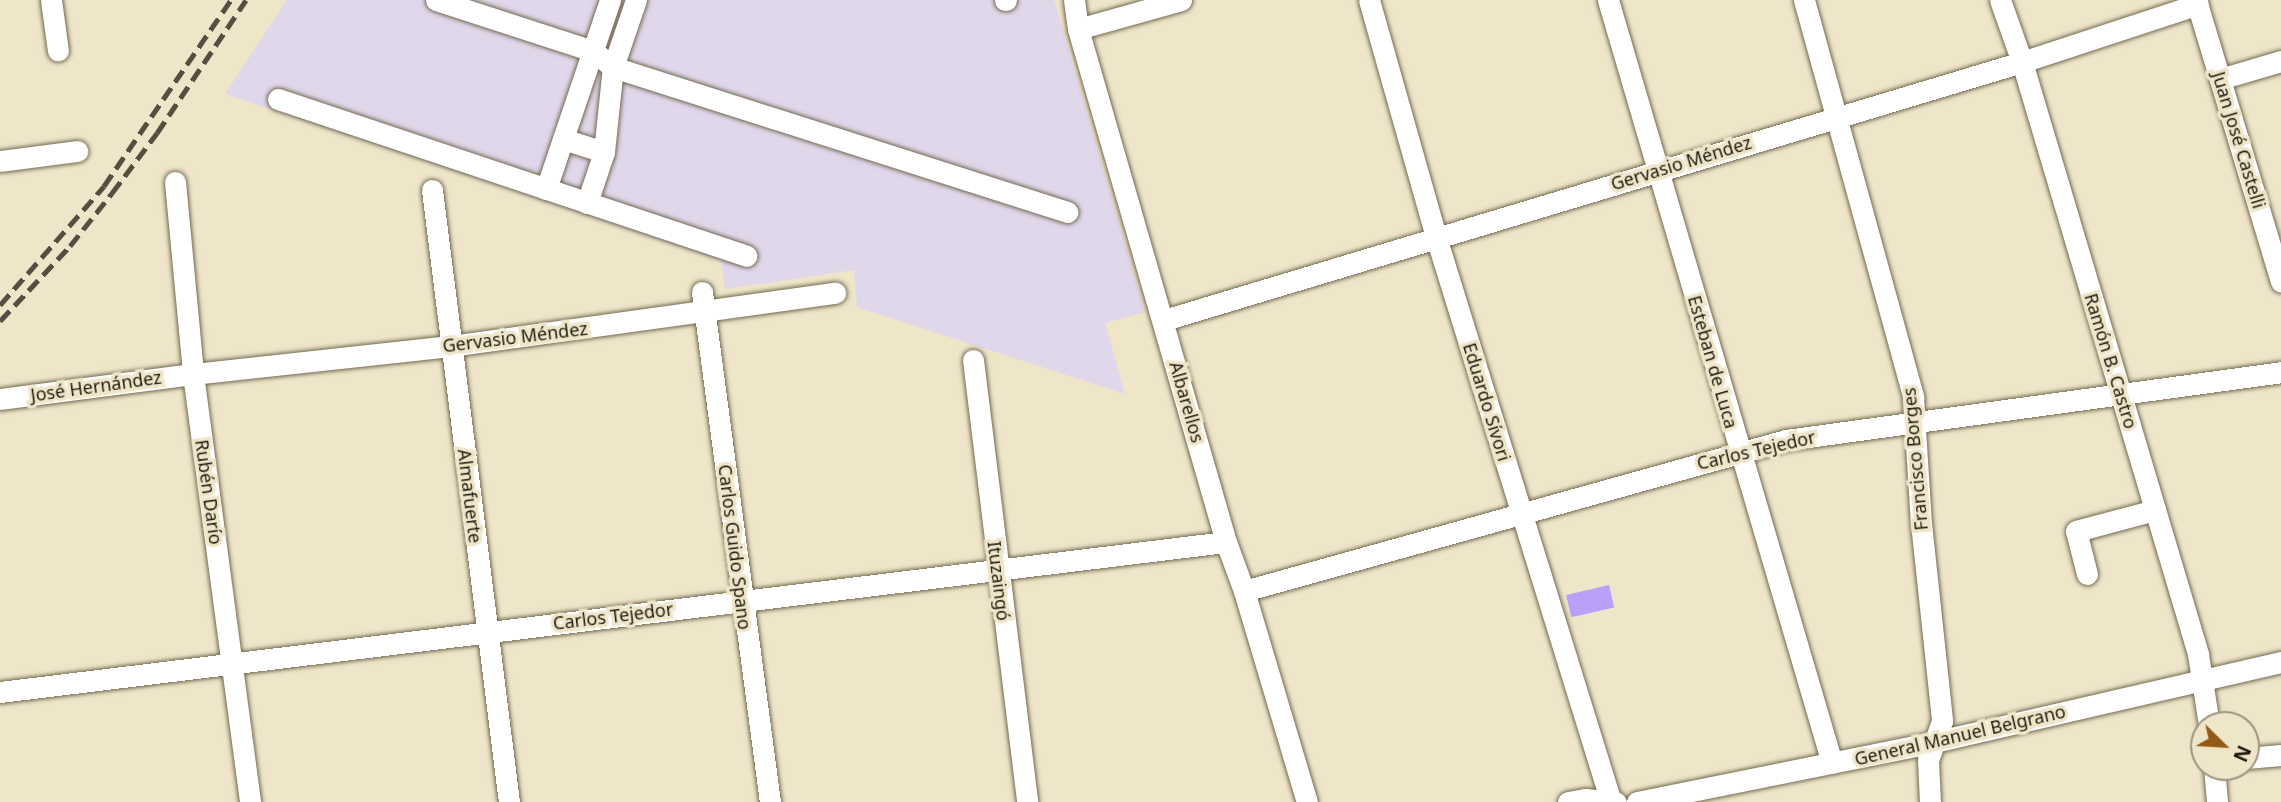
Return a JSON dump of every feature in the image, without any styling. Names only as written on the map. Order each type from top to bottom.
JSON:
[{"type":"street","points":[[51,0],[58,51]]},
{"type":"street","points":[[436,0],[593,51],[613,66],[1067,212]]},
{"type":"street","points":[[546,189],[610,0]]},
{"type":"street","points":[[587,203],[604,152],[613,66],[636,0]]},
{"type":"street","name":"Albarellos","points":[[1074,0],[1078,29],[1226,542],[1244,591],[1307,802]]},
{"type":"street","points":[[1078,29],[1181,0]]},
{"type":"street","name":"Eduardo Sívori","points":[[1369,0],[1436,237],[1612,802]]},
{"type":"street","name":"Esteban de Luca","points":[[1608,0],[1738,452],[1832,763]]},
{"type":"street","name":"Francisco Borges","points":[[1804,0],[1913,397],[1921,523],[1942,721],[1928,760],[1930,802]]},
{"type":"street","name":"Ramón B. Castro","points":[[2000,0],[2022,62],[2122,395],[2205,681],[2208,711]]},
{"type":"street","name":"Gervasio Méndez","points":[[1164,320],[2022,62],[2197,2]]},
{"type":"street","name":"Juan José Castelli","points":[[2197,2],[2281,281]]},
{"type":"street","points":[[2220,79],[2281,61]]},
{"type":"street","points":[[278,99],[746,256]]},
{"type":"street","points":[[563,139],[604,152]]},
{"type":"street","points":[[0,161],[77,151]]},
{"type":"street","name":"Rubén Darío","points":[[175,182],[193,374],[250,802]]},
{"type":"street","name":"Almafuerte","points":[[432,190],[509,802]]},
{"type":"street","name":"Gervasio Méndez","points":[[193,374],[451,346],[703,302],[835,293]]},
{"type":"street","name":"Carlos Guido Spano","points":[[703,302],[770,802]]},
{"type":"street","name":"Ituzaingó","points":[[973,360],[1027,802]]},
{"type":"street","name":"Carlos Tejedor","points":[[1244,591],[1786,440],[2281,372]]},
{"type":"street","name":"José Hernández","points":[[0,399],[193,374]]},
{"type":"street","points":[[2087,574],[2076,531],[2155,510]]},
{"type":"street","name":"Carlos Tejedor","points":[[0,692],[1226,542]]},
{"type":"street","name":"General Manuel Belgrano","points":[[1637,802],[1934,742],[2281,662]]},
{"type":"street","points":[[2260,757],[2281,755]]},
{"type":"street","points":[[2215,781],[2217,802]]},
{"type":"street","points":[[1568,802],[1585,799],[1612,802]]},
{"type":"shaded area","points":[[287,0],[1054,0],[1145,312],[1105,323],[1125,394],[857,307],[854,270],[725,289],[721,261],[225,94]]},
{"type":"building","points":[[1609,585],[1614,607],[1571,617],[1566,595]]},
{"type":"railway","points":[[0,305],[104,186],[231,0]]},
{"type":"railway","points":[[0,321],[70,246],[112,193],[157,133],[246,0]]}]
